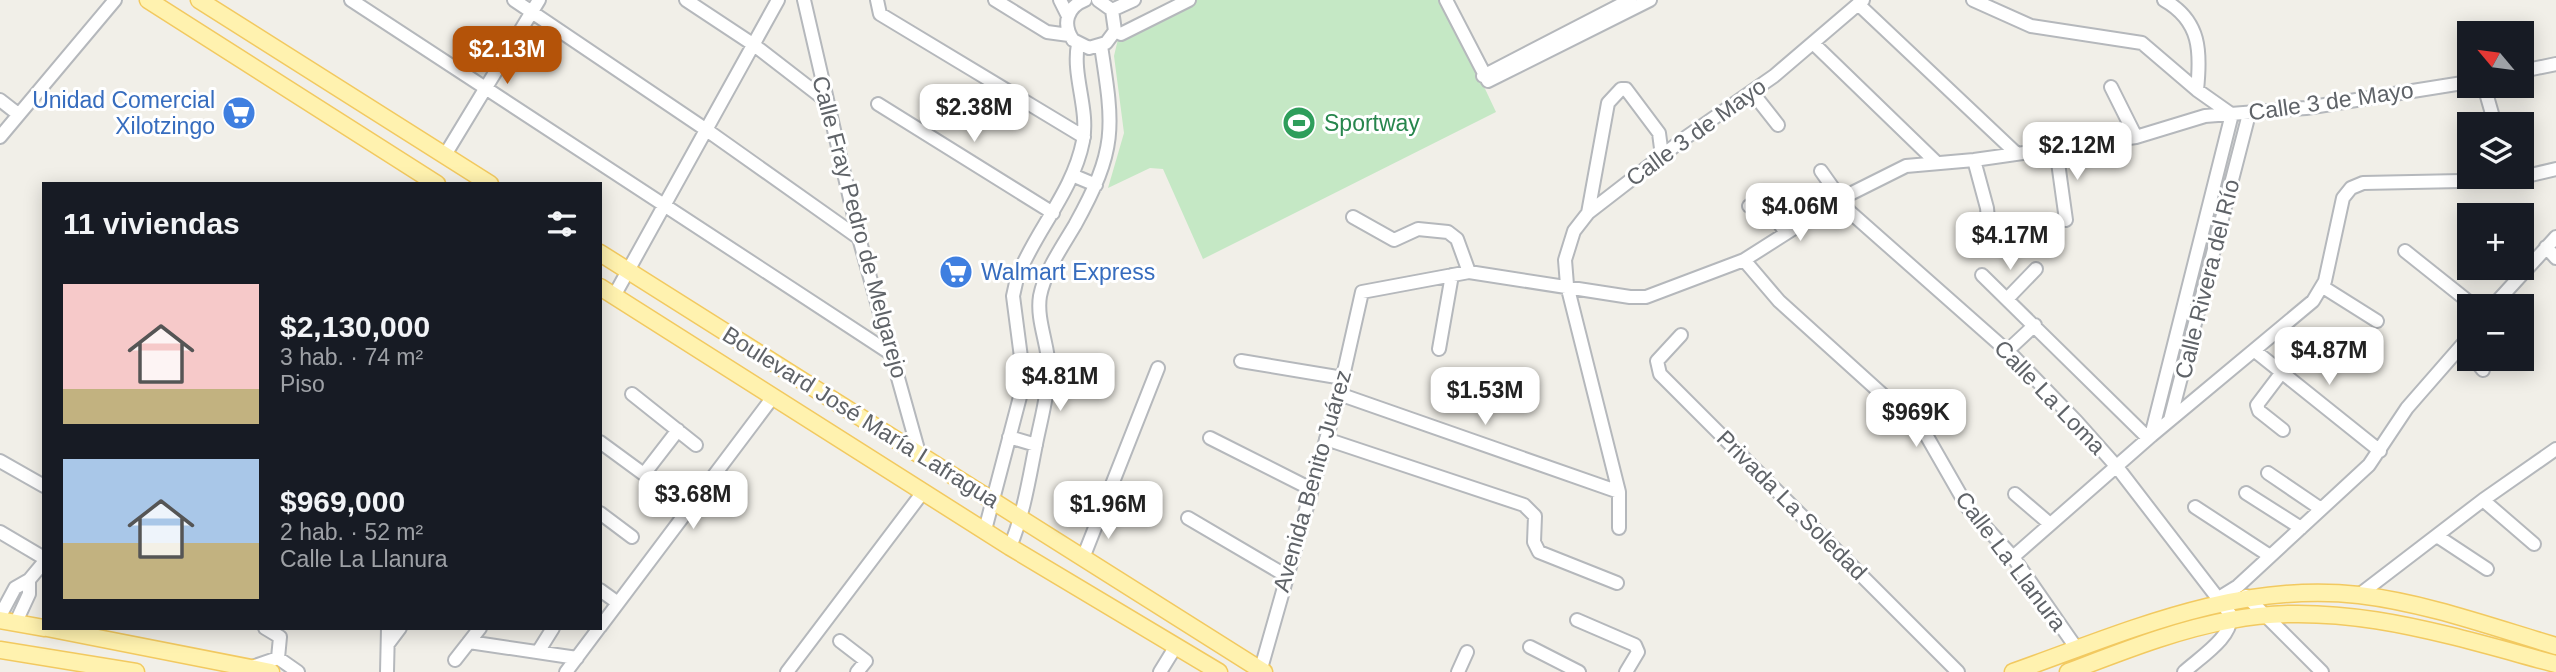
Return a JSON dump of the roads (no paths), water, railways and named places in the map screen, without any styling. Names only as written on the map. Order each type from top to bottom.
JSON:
[{"type":"main road","points":[[148,0],[434,182]]},
{"type":"main road","points":[[199,0],[487,182]]},
{"type":"main road","name":"Boulevard José María Lafragua","points":[[602,254],[1261,671]]},
{"type":"main road","name":"Boulevard José María Lafragua","points":[[607,292],[1010,547],[1219,672]]},
{"type":"main road","points":[[2013,672],[2243,592],[2359,595],[2414,605],[2556,646]]},
{"type":"main road","points":[[2068,672],[2087,669],[2183,631],[2264,616],[2359,618],[2419,629],[2556,664]]},
{"type":"main road","points":[[5,619],[42,627]]},
{"type":"main road","points":[[55,630],[248,668],[275,665]]},
{"type":"main road","points":[[0,650],[133,672]]},
{"type":"street","points":[[0,137],[115,0]]},
{"type":"street","points":[[351,0],[893,355]]},
{"type":"street","points":[[514,0],[708,131],[859,238]]},
{"type":"street","points":[[445,155],[539,0]]},
{"type":"street","points":[[686,0],[754,45],[824,99]]},
{"type":"street","points":[[607,292],[628,271],[708,131],[778,0]]},
{"type":"street","name":"Calle Fray Pedro de Melgarejo","points":[[804,0],[824,99],[859,238],[919,453]]},
{"type":"street","points":[[877,0],[880,14],[1084,137]]},
{"type":"street","points":[[995,0],[1047,32],[1073,39],[1089,48],[1101,46],[1115,31]]},
{"type":"street","points":[[985,530],[1021,393],[1022,365],[1013,296],[1024,264],[1072,175],[1084,137],[1085,108],[1076,56],[1068,16],[1060,0]]},
{"type":"street","points":[[1068,16],[1076,5],[1085,0]]},
{"type":"street","points":[[1098,0],[1112,10],[1115,31]]},
{"type":"street","points":[[1112,10],[1134,0]]},
{"type":"street","points":[[1115,31],[1121,34],[1189,0]]},
{"type":"street","points":[[1446,0],[1483,76],[1488,81],[1650,0]]},
{"type":"street","points":[[1483,76],[1630,0]]},
{"type":"street","name":"Calle 3 de Mayo","points":[[1973,0],[2031,26],[2142,43],[2197,90],[2232,114],[2249,114],[2457,84]]},
{"type":"street","points":[[2164,0],[2180,10],[2197,35],[2200,62],[2197,90]]},
{"type":"street","points":[[1861,2],[2016,153]]},
{"type":"street","name":"Calle 3 de Mayo","points":[[1619,528],[1619,492],[1567,285],[1565,260],[1574,231],[1588,213],[1752,92],[1814,44],[1861,2]]},
{"type":"street","points":[[1814,44],[1937,163]]},
{"type":"street","points":[[1010,547],[1022,519],[1049,369],[1039,306],[1046,277],[1096,185],[1105,162],[1112,119],[1101,46]]},
{"type":"street","points":[[2534,69],[2556,64]]},
{"type":"street","points":[[2111,87],[2136,137]]},
{"type":"street","points":[[1588,213],[1608,103],[1621,89],[1626,89],[1659,134],[1662,156]]},
{"type":"street","points":[[1752,92],[1778,125]]},
{"type":"street","points":[[0,100],[18,114]]},
{"type":"street","points":[[878,104],[1053,212]]},
{"type":"street","points":[[1439,349],[1452,275],[1469,272],[1567,285],[1630,297],[1646,297],[1744,260],[1840,200],[1898,168],[2136,137],[2205,116],[2232,114]]},
{"type":"street","name":"Calle Rivera del Río","points":[[2150,437],[2232,114]]},
{"type":"street","name":"Calle Rivera del Río","points":[[2170,421],[2249,114]]},
{"type":"street","points":[[2056,148],[2066,220]]},
{"type":"street","points":[[1974,160],[1987,208],[1990,241]]},
{"type":"street","points":[[2534,174],[2556,169]]},
{"type":"street","name":"Calle La Loma","points":[[1821,171],[1840,200],[1895,253],[2007,351],[2117,467],[2231,620]]},
{"type":"street","points":[[1072,175],[1096,185]]},
{"type":"street","points":[[2013,557],[2150,437],[2313,301],[2323,287],[2343,198],[2356,185],[2457,181]]},
{"type":"street","points":[[2211,198],[2227,201]]},
{"type":"street","points":[[1749,206],[1757,202],[1764,204],[1786,233]]},
{"type":"street","points":[[1353,216],[1394,240],[1418,229],[1448,232],[1457,239],[1469,272]]},
{"type":"street","points":[[1044,228],[1066,240]]},
{"type":"street","points":[[2504,294],[2556,237]]},
{"type":"street","points":[[2546,247],[2556,258]]},
{"type":"street","points":[[2405,251],[2459,294]]},
{"type":"street","name":"Calle La Llanura","points":[[1744,260],[1779,301],[1925,433],[1968,508],[2013,557],[2077,649]]},
{"type":"street","points":[[1024,264],[1046,277]]},
{"type":"street","points":[[2007,299],[2036,269]]},
{"type":"street","name":"Avenida Benito Juárez","points":[[1261,671],[1285,575],[1339,394],[1362,292],[1452,275]]},
{"type":"street","points":[[1982,275],[2150,437]]},
{"type":"street","points":[[2323,287],[2377,321]]},
{"type":"street","points":[[2184,307],[2199,312]]},
{"type":"street","points":[[2007,351],[2035,325]]},
{"type":"street","name":"Privada La Soledad","points":[[1681,335],[1657,362],[1660,374],[1958,672]]},
{"type":"street","points":[[2255,351],[2380,451]]},
{"type":"street","points":[[2322,672],[2243,592],[2270,556],[2359,476],[2380,451],[2407,408],[2457,356]]},
{"type":"street","points":[[1241,361],[1343,378]]},
{"type":"street","points":[[1083,558],[1158,368]]},
{"type":"street","points":[[2281,372],[2257,405],[2259,411],[2283,430]]},
{"type":"street","points":[[632,394],[696,444]]},
{"type":"street","points":[[1339,394],[1619,492]]},
{"type":"street","points":[[602,625],[773,397]]},
{"type":"street","points":[[644,474],[678,430]]},
{"type":"street","points":[[1009,437],[1036,445]]},
{"type":"street","points":[[1210,438],[1311,489]]},
{"type":"street","points":[[1326,439],[1524,505],[1535,516],[1534,542],[1539,552],[1617,583]]},
{"type":"street","points":[[602,443],[690,508]]},
{"type":"street","points":[[2359,595],[2483,500],[2556,449]]},
{"type":"street","points":[[0,461],[42,484]]},
{"type":"street","points":[[2268,473],[2321,509]]},
{"type":"street","points":[[787,672],[923,492]]},
{"type":"street","points":[[2246,493],[2301,528]]},
{"type":"street","points":[[2015,494],[2050,524]]},
{"type":"street","points":[[2483,500],[2534,544]]},
{"type":"street","points":[[2195,507],[2270,556]]},
{"type":"street","points":[[1188,517],[1285,575]]},
{"type":"street","points":[[603,521],[632,537]]},
{"type":"street","points":[[0,532],[42,559]]},
{"type":"street","points":[[2437,537],[2487,569]]},
{"type":"street","points":[[5,619],[29,594],[29,580],[42,563]]},
{"type":"street","points":[[602,591],[618,603]]},
{"type":"street","points":[[1577,620],[1635,645],[1638,652],[1626,672]]},
{"type":"street","points":[[2184,672],[2226,633],[2231,620]]},
{"type":"street","points":[[268,630],[280,637],[275,665],[298,672]]},
{"type":"street","points":[[387,672],[388,630]]},
{"type":"street","points":[[388,645],[399,630]]},
{"type":"street","points":[[455,660],[478,630]]},
{"type":"street","points":[[538,652],[552,630]]},
{"type":"street","points":[[566,672],[598,630]]},
{"type":"street","points":[[840,641],[866,661],[857,672]]},
{"type":"street","points":[[469,642],[577,658]]},
{"type":"street","points":[[1160,672],[1176,646]]},
{"type":"street","points":[[1530,647],[1579,672]]},
{"type":"street","points":[[1458,672],[1467,652]]},
{"type":"place","name":"Unidad Comercial Xilotzingo","points":[[239,113]]},
{"type":"place","name":"Sportway","points":[[1299,123]]},
{"type":"place","name":"Walmart Express","points":[[956,272]]}]
